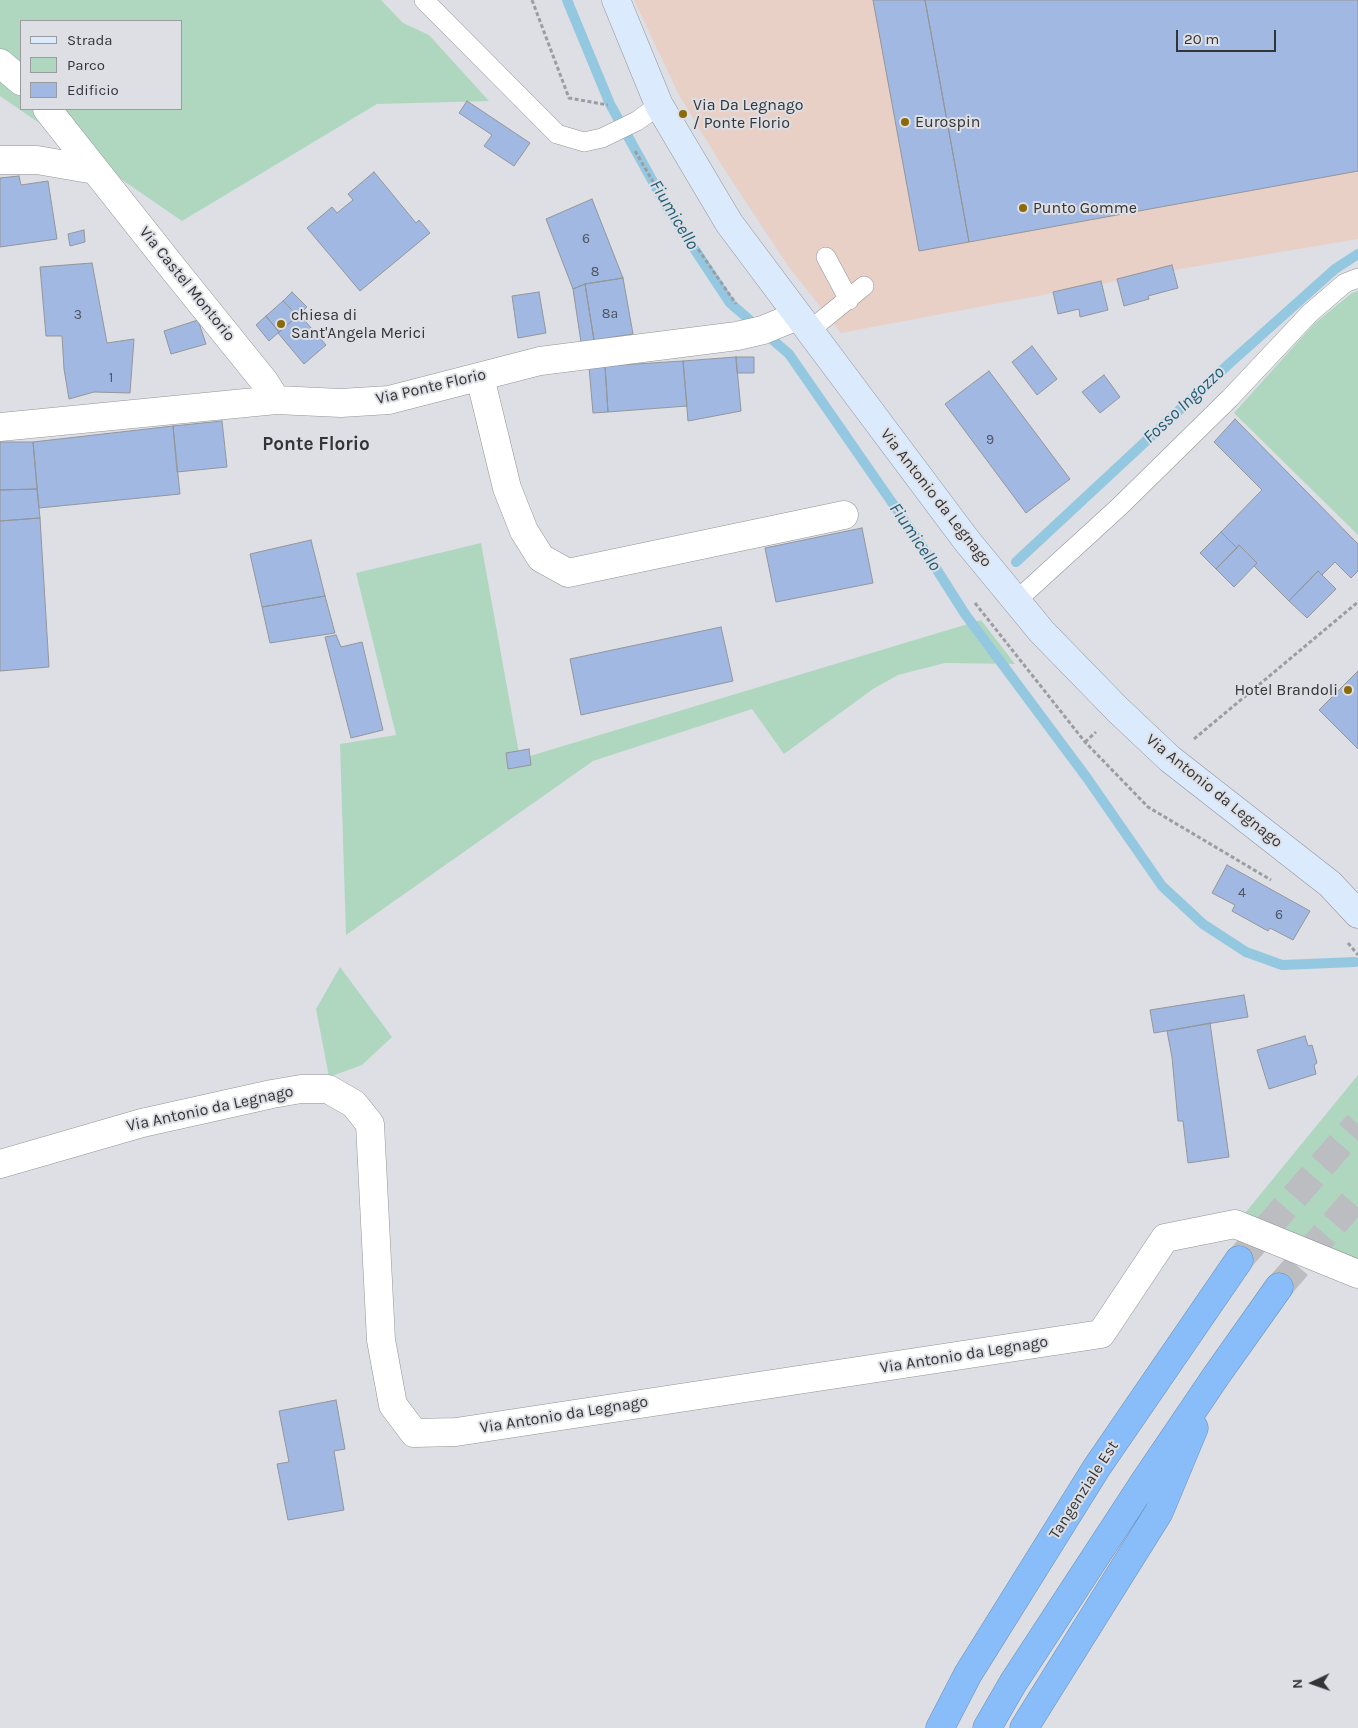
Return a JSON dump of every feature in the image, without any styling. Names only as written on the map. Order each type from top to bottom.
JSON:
[{"type":"highway","name":"Tangenziale Est","points":[[940,1728],[968,1674],[1097,1467],[1240,1260]]},
{"type":"highway","points":[[987,1728],[1012,1683],[1144,1481],[1279,1287]]},
{"type":"highway","points":[[1024,1728],[1160,1512],[1216,1376]]},
{"type":"street","name":"Via Antonio da Legnago","points":[[616,0],[659,105],[787,325],[1042,632],[1118,710],[1170,759],[1330,884],[1358,914]]},
{"type":"street","points":[[0,63],[20,80]]},
{"type":"street","name":"Via Castel Montorio","points":[[48,110],[264,381],[276,400]]},
{"type":"street","points":[[0,160],[37,160],[95,170]]},
{"type":"street","name":"Via Ponte Florio","points":[[0,427],[276,400],[341,403],[389,400],[540,361],[737,336],[787,325]]},
{"type":"street","points":[[480,377],[507,488],[524,531],[541,558],[568,573],[844,515]]},
{"type":"street","name":"Via Antonio da Legnago","points":[[0,1164],[142,1123],[301,1089],[328,1090],[354,1104],[370,1124],[381,1340],[393,1405],[414,1433],[456,1432],[1101,1334],[1165,1238],[1235,1224],[1358,1274]]},
{"type":"lane","points":[[424,0],[558,134],[584,142],[602,138],[659,105]]},
{"type":"lane","points":[[826,257],[848,300]]},
{"type":"lane","points":[[1016,601],[1119,507],[1216,412],[1310,313],[1345,283],[1358,278]]},
{"type":"lane","points":[[787,325],[848,300],[864,286]]},
{"type":"path","points":[[532,0],[569,98],[609,105],[662,196],[740,310],[787,325]]},
{"type":"path","points":[[1170,759],[1358,602]]},
{"type":"path","points":[[1085,742],[1148,807],[1273,881]]},
{"type":"path","points":[[1347,942],[1358,955]]},
{"type":"shaded area","points":[[634,0],[1358,0],[1358,239],[1175,270],[841,333],[788,266],[719,161],[679,95]]},
{"type":"green space","points":[[0,0],[381,0],[403,23],[429,35],[489,101],[377,104],[182,221],[20,110],[182,110],[182,20],[20,20],[20,110],[0,96]]},
{"type":"green space","points":[[1358,291],[1358,535],[1234,413],[1314,324],[1352,293]]},
{"type":"green space","points":[[481,543],[520,759],[981,620],[1015,664],[945,663],[898,675],[873,689],[784,754],[752,709],[593,761],[346,935],[340,744],[396,735],[356,573]]},
{"type":"green space","points":[[340,967],[392,1037],[362,1065],[329,1077],[316,1009]]},
{"type":"green space","points":[[1358,1075],[1358,1260],[1241,1218]]},
{"type":"building","points":[[873,0],[925,0],[969,242],[919,251]]},
{"type":"building","points":[[925,0],[1358,0],[1358,171],[969,242]]},
{"type":"building","points":[[467,101],[530,143],[514,166],[484,146],[492,135],[459,113]]},
{"type":"building","points":[[374,172],[416,223],[419,220],[430,233],[360,291],[307,228],[332,207],[337,213],[353,200],[348,194]]},
{"type":"building","points":[[19,176],[21,185],[48,181],[57,239],[0,247],[0,178]]},
{"type":"building","points":[[592,199],[623,278],[585,284],[573,289],[546,219]]},
{"type":"building","points":[[84,230],[85,242],[70,246],[68,234]]},
{"type":"building","points":[[92,263],[107,343],[134,339],[130,393],[94,392],[69,399],[64,369],[62,336],[46,336],[40,267]]},
{"type":"building","points":[[1172,265],[1178,288],[1148,296],[1149,299],[1124,306],[1117,279]]},
{"type":"building","points":[[623,278],[633,334],[594,340],[585,284]]},
{"type":"building","points":[[1101,281],[1108,310],[1080,317],[1079,309],[1058,314],[1053,292]]},
{"type":"building","points":[[585,284],[594,340],[581,342],[573,289]]},
{"type":"building","points":[[292,292],[307,307],[298,316],[283,301]]},
{"type":"building","points":[[539,292],[546,333],[518,338],[512,296]]},
{"type":"building","name":"chiesa di Sant'Angela Merici","points":[[283,301],[298,316],[279,332],[266,316]]},
{"type":"building","points":[[299,314],[326,345],[304,364],[278,333]]},
{"type":"building","points":[[266,316],[279,332],[269,341],[256,325]]},
{"type":"building","points":[[198,320],[206,344],[171,354],[164,331]]},
{"type":"building","points":[[1032,346],[1057,379],[1037,395],[1012,362]]},
{"type":"building","points":[[736,357],[741,411],[688,421],[683,361]]},
{"type":"building","points":[[736,357],[754,357],[754,373],[737,373]]},
{"type":"building","points":[[683,361],[687,406],[608,412],[605,366]]},
{"type":"building","points":[[605,366],[608,412],[593,413],[589,367]]},
{"type":"building","points":[[989,371],[1070,479],[1026,513],[945,404]]},
{"type":"building","points":[[1104,375],[1120,397],[1100,413],[1082,392]]},
{"type":"building","points":[[1235,419],[1358,544],[1358,571],[1351,578],[1335,562],[1322,575],[1318,571],[1289,601],[1254,566],[1257,563],[1239,545],[1237,548],[1221,532],[1262,490],[1214,442]]},
{"type":"building","points":[[222,421],[227,467],[177,472],[173,426]]},
{"type":"building","points":[[173,426],[180,494],[39,508],[33,442]]},
{"type":"building","points":[[0,442],[33,442],[37,489],[0,490]]},
{"type":"building","points":[[37,489],[40,518],[0,521],[0,490]]},
{"type":"building","points":[[40,518],[49,667],[0,671],[0,521]]},
{"type":"building","points":[[862,528],[873,583],[776,602],[765,548]]},
{"type":"building","points":[[1221,532],[1237,548],[1216,569],[1200,553]]},
{"type":"building","points":[[311,540],[325,596],[262,607],[250,554]]},
{"type":"building","points":[[1239,545],[1257,563],[1234,587],[1216,569]]},
{"type":"building","points":[[1318,571],[1336,589],[1307,618],[1289,601]]},
{"type":"building","points":[[325,596],[335,633],[270,643],[262,607]]},
{"type":"building","points":[[721,627],[733,681],[581,715],[570,659]]},
{"type":"building","points":[[336,635],[341,647],[362,642],[383,730],[351,738],[325,637]]},
{"type":"building","name":"Hotel Brandoli","points":[[1358,671],[1358,749],[1319,710]]},
{"type":"building","points":[[529,749],[531,765],[508,769],[506,753]]},
{"type":"building","points":[[1227,865],[1310,911],[1293,940],[1270,928],[1268,931],[1232,911],[1235,905],[1212,893]]},
{"type":"building","points":[[1244,995],[1248,1017],[1154,1033],[1150,1010]]},
{"type":"building","points":[[1210,1023],[1229,1157],[1188,1163],[1183,1121],[1178,1121],[1172,1057],[1167,1031]]},
{"type":"building","points":[[1305,1036],[1308,1046],[1312,1045],[1317,1063],[1314,1065],[1316,1074],[1269,1089],[1257,1050]]},
{"type":"building","points":[[336,1400],[345,1449],[334,1451],[344,1510],[288,1520],[277,1464],[289,1462],[279,1411]]},
{"type":"waterway","name":"Fiumicello","points":[[567,0],[610,104],[668,209],[730,303],[789,354],[918,540],[965,614],[1087,778],[1162,886],[1203,924],[1246,952],[1282,965],[1355,962]]},
{"type":"waterway","name":"Fosso Ingozzo","points":[[1016,562],[1231,362],[1335,269],[1358,254]]},
{"type":"tunnel","points":[[1239,1260],[1358,1124]]},
{"type":"tunnel","points":[[1279,1287],[1358,1196]]},
{"type":"place","name":"Via Da Legnago / Ponte Florio","points":[[683,114]]},
{"type":"place","name":"Eurospin","points":[[905,122]]},
{"type":"place","name":"Punto Gomme","points":[[1023,208]]},
{"type":"place","name":"chiesa di Sant'Angela Merici","points":[[281,324]]},
{"type":"place","name":"Hotel Brandoli","points":[[1348,690]]},
{"type":"district","name":"Ponte Florio","points":[[316,445]]}]
